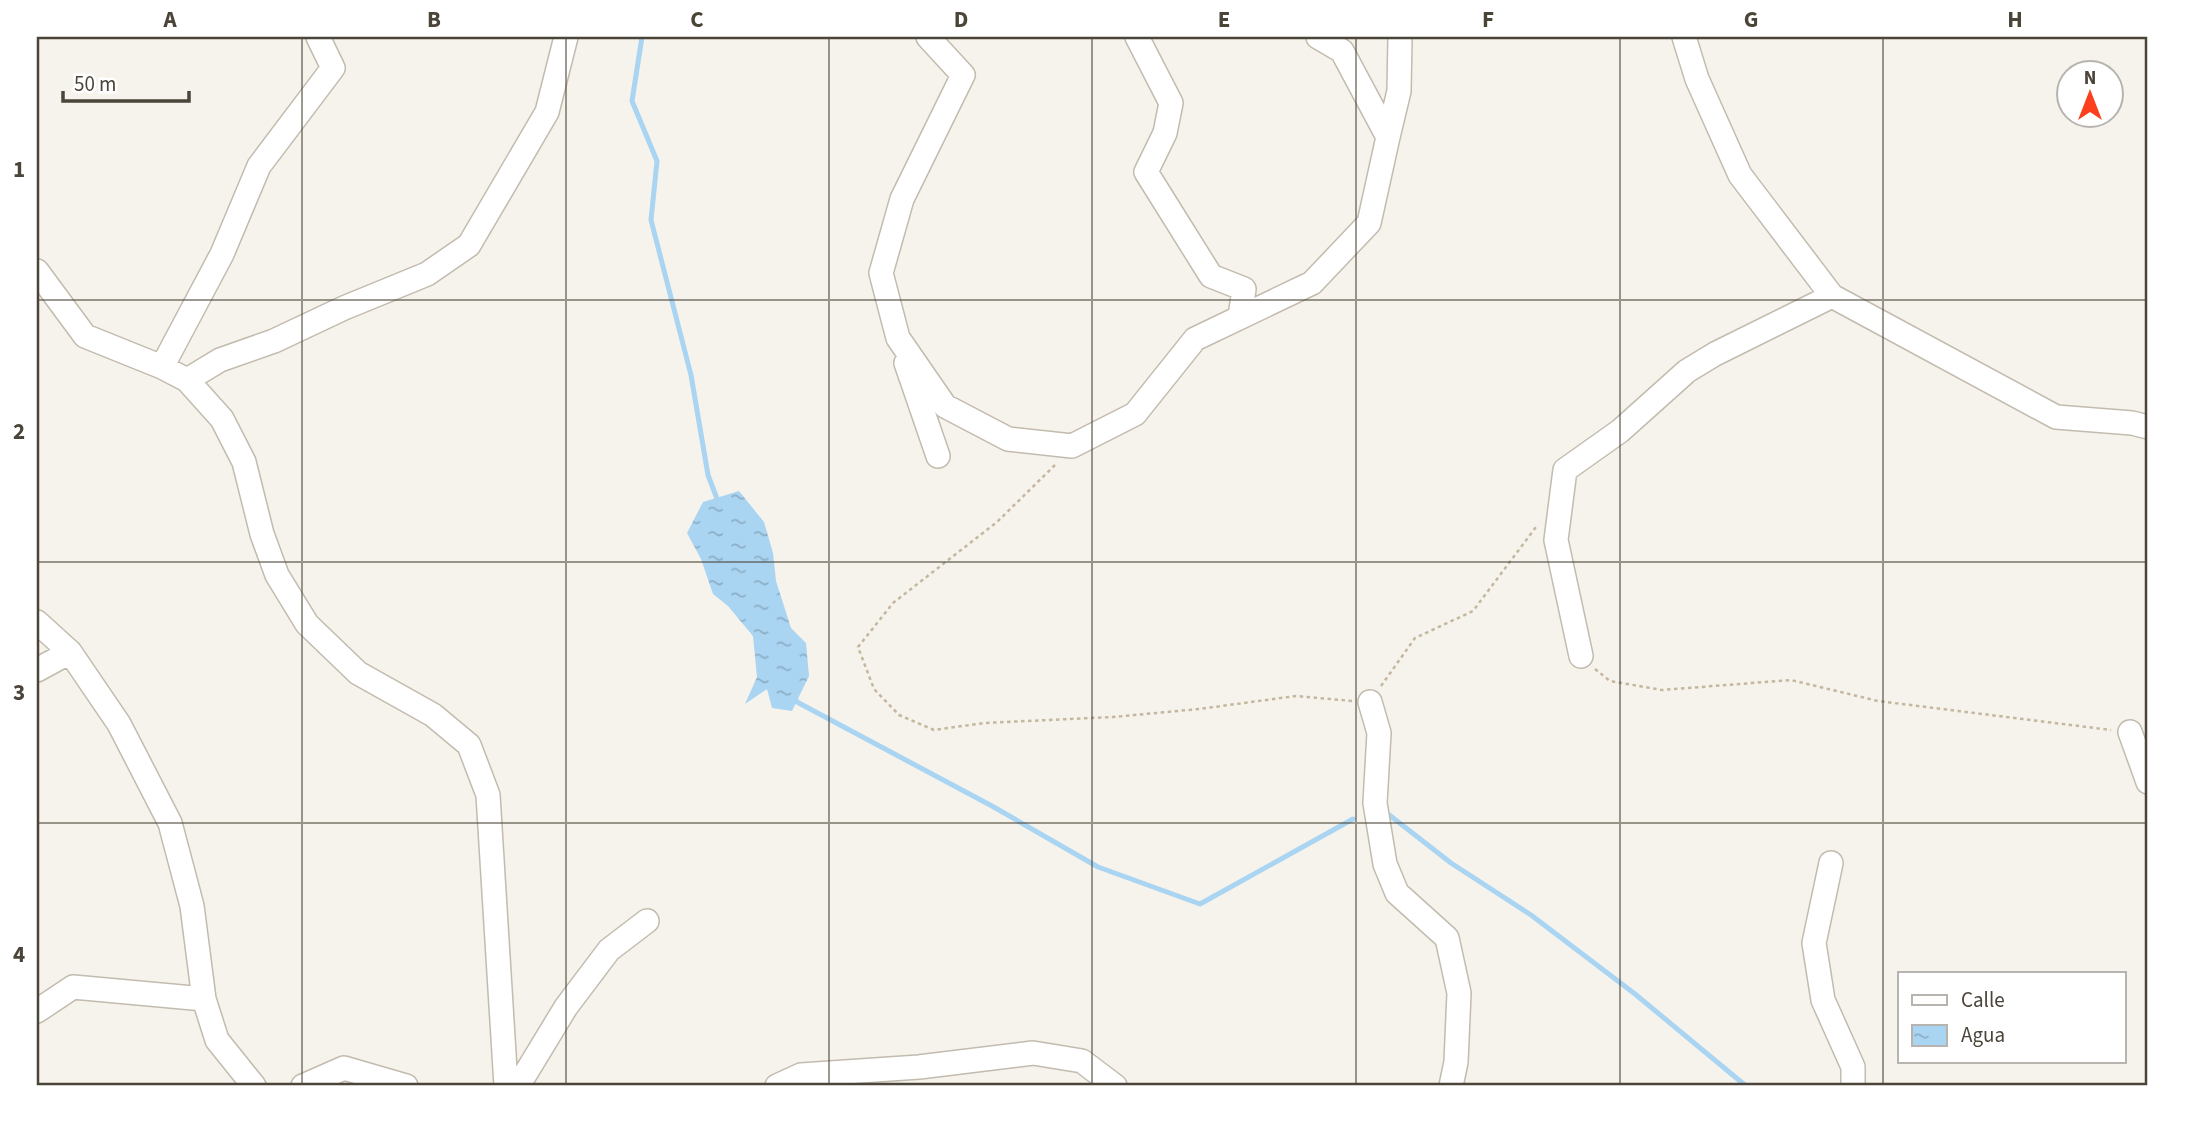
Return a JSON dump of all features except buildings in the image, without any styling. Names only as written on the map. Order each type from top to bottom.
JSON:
[{"type":"street","points":[[162,367],[222,254],[259,166],[333,68],[318,37]]},
{"type":"street","points":[[187,380],[220,360],[274,341],[344,308],[427,274],[468,245],[547,112],[566,37]]},
{"type":"street","points":[[928,37],[963,75],[902,199],[881,273],[898,338],[938,456]]},
{"type":"street","points":[[1137,37],[1171,103],[1165,132],[1146,172],[1211,276],[1244,289],[1240,317]]},
{"type":"street","points":[[1318,37],[1342,51],[1388,137]]},
{"type":"street","points":[[898,338],[945,406],[1008,439],[1072,446],[1135,414],[1195,339],[1312,283],[1369,223],[1398,91],[1400,37]]},
{"type":"street","points":[[1684,37],[1697,79],[1740,175],[1832,296],[2056,417],[2148,427]]},
{"type":"street","points":[[37,271],[85,336],[187,380],[222,419],[244,462],[262,534],[277,575],[307,624],[358,673],[433,715],[468,745],[488,795],[506,1086]]},
{"type":"street","points":[[1581,656],[1556,540],[1565,470],[1620,430],[1687,372],[1715,354],[1832,296]]},
{"type":"street","points":[[37,622],[70,652],[119,724],[170,823],[192,906],[204,999],[217,1040],[254,1086]]},
{"type":"street","points":[[37,670],[70,652]]},
{"type":"street","points":[[1370,702],[1379,733],[1375,803],[1385,864],[1397,893],[1447,938],[1460,993],[1456,1062],[1451,1086]]},
{"type":"street","points":[[2130,732],[2148,782]]},
{"type":"street","points":[[1831,863],[1814,943],[1823,1000],[1853,1066],[1853,1086]]},
{"type":"street","points":[[518,1086],[566,1007],[610,950],[647,921]]},
{"type":"street","points":[[37,1011],[73,987],[204,999]]},
{"type":"street","points":[[778,1086],[801,1075],[919,1067],[1033,1053],[1082,1061],[1115,1086]]},
{"type":"street","points":[[303,1086],[344,1068],[406,1086]]},
{"type":"path","points":[[1078,442],[997,522],[893,603],[858,647],[874,689],[899,715],[933,730],[984,723],[1113,717],[1199,709],[1296,696],[1370,702],[1415,638],[1473,611],[1541,521]]},
{"type":"path","points":[[1581,656],[1609,681],[1662,690],[1791,680],[1878,701],[2130,732]]},
{"type":"water","points":[[739,491],[764,522],[773,553],[776,581],[791,628],[806,643],[809,676],[792,711],[772,708],[767,689],[745,704],[757,677],[753,636],[728,606],[713,594],[701,559],[687,533],[703,502]]},
{"type":"waterway","points":[[642,37],[632,101],[657,161],[651,220],[691,375],[708,475],[719,504]]},
{"type":"waterway","points":[[794,695],[797,702],[992,806],[1098,867],[1200,904],[1353,819]]},
{"type":"waterway","points":[[1388,814],[1451,863],[1531,915],[1635,994],[1746,1086]]}]
